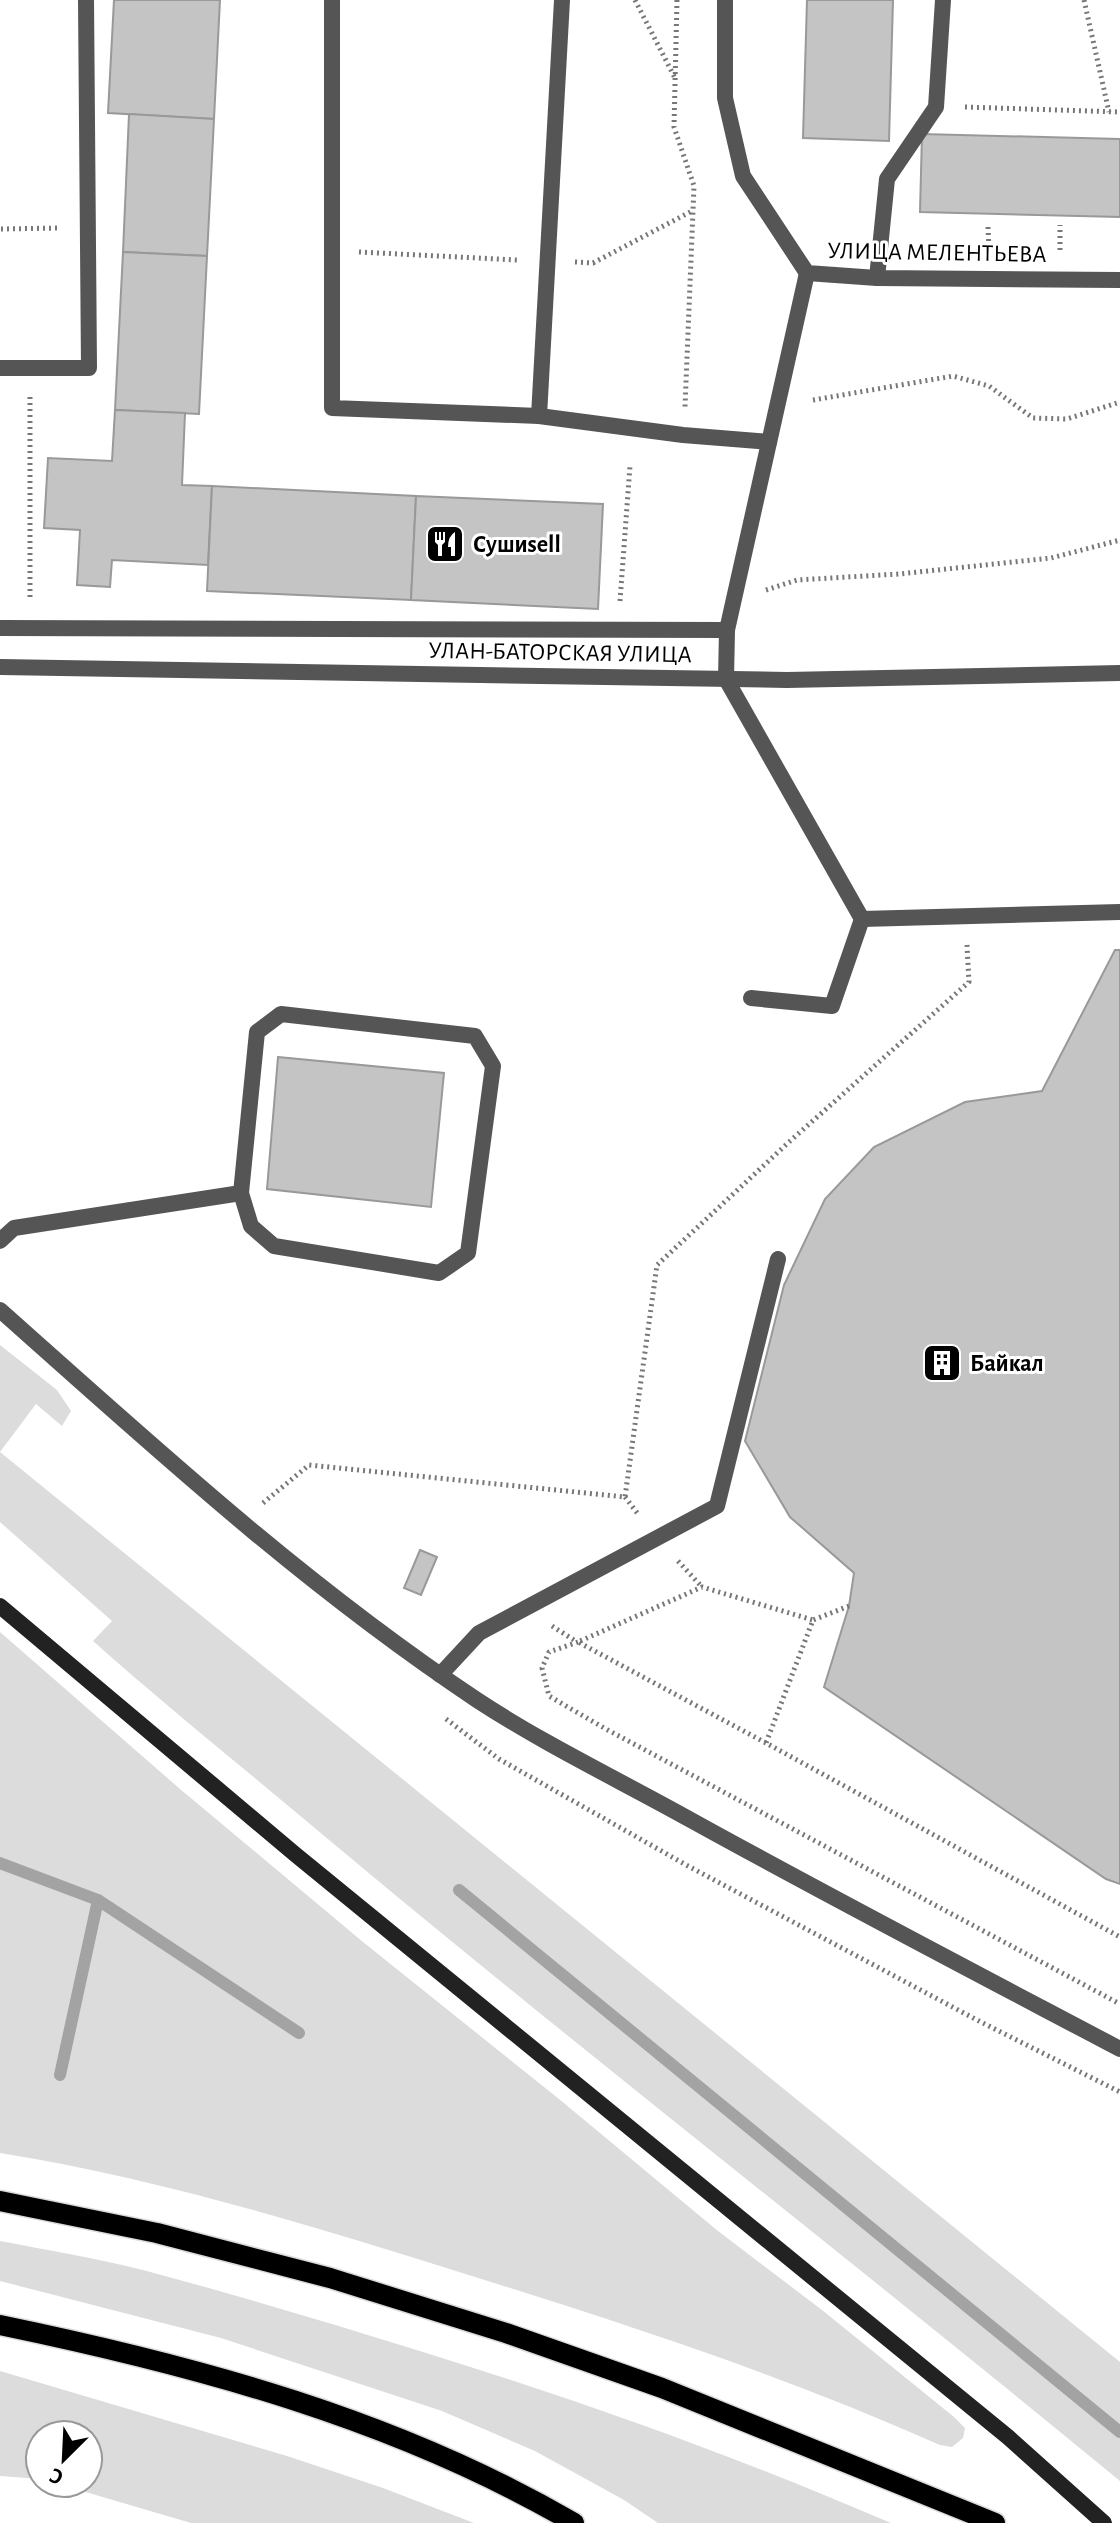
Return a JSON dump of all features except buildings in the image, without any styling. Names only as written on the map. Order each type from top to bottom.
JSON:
[{"type":"main road","points":[[0,1606],[296,1855],[1008,2437],[1104,2523]]},
{"type":"main road","points":[[0,2201],[157,2233],[301,2270],[506,2333],[662,2388],[995,2523]]},
{"type":"main road","points":[[0,2325],[120,2351],[216,2377],[366,2425],[505,2486],[574,2523]]},
{"type":"street","points":[[0,368],[89,368],[86,0]]},
{"type":"street","points":[[332,0],[332,408],[539,416],[683,435],[769,442]]},
{"type":"street","points":[[539,416],[562,0]]},
{"type":"street","name":"УЛИЦА МЕЛЕНТЬЕВА","points":[[725,0],[725,98],[743,176],[807,273],[877,278],[1120,280]]},
{"type":"street","points":[[877,278],[887,179],[936,107],[943,0]]},
{"type":"street","points":[[751,998],[832,1006],[862,919],[726,679],[727,630],[807,273]]},
{"type":"street","points":[[0,628],[727,630]]},
{"type":"street","name":"УЛАН-БАТОРСКАЯ УЛИЦА","points":[[0,667],[803,680],[1120,673]]},
{"type":"street","points":[[862,919],[1120,912]]},
{"type":"street","points":[[281,1014],[475,1036],[493,1066],[468,1253],[439,1273],[274,1246],[251,1226],[241,1193],[257,1032],[281,1014]]},
{"type":"street","points":[[0,1241],[14,1228],[241,1193]]},
{"type":"street","points":[[440,1675],[479,1633],[717,1506],[778,1259]]},
{"type":"street","points":[[0,1310],[131,1429],[240,1521],[342,1604],[481,1703],[898,1933],[1120,2049]]},
{"type":"path","points":[[635,0],[675,79]]},
{"type":"path","points":[[677,0],[674,127],[694,186],[683,435]]},
{"type":"path","points":[[1084,0],[1109,112]]},
{"type":"path","points":[[936,107],[1120,112]]},
{"type":"path","points":[[1,229],[86,228]]},
{"type":"path","points":[[30,368],[30,562]]},
{"type":"path","points":[[813,400],[953,376],[989,386],[1033,418],[1067,419],[1120,402]]},
{"type":"path","points":[[620,606],[630,466]]},
{"type":"path","points":[[766,590],[797,580],[899,574],[1051,558],[1120,540]]},
{"type":"path","points":[[240,1521],[309,1465],[625,1497],[657,1265],[969,982],[964,917]]},
{"type":"path","points":[[849,1606],[813,1620],[702,1587],[549,1652],[542,1668],[549,1696],[1120,2004]]},
{"type":"path","points":[[766,1743],[813,1620]]},
{"type":"path","points":[[578,1642],[1120,1937]]},
{"type":"path","points":[[438,1713],[499,1759],[688,1866],[977,2020],[1120,2092]]},
{"type":"shaded area","points":[[0,1345],[57,1390],[71,1411],[62,1426],[36,1404],[0,1452]]},
{"type":"shaded area","points":[[0,1452],[1120,2362],[1120,2481],[394,1894],[93,1641],[112,1621],[0,1522]]},
{"type":"shaded area","points":[[0,1632],[180,1789],[363,1942],[718,2231],[954,2417],[965,2428],[963,2438],[952,2447],[940,2445],[821,2395],[701,2351],[343,2236],[116,2175],[0,2153]]},
{"type":"shaded area","points":[[0,2241],[143,2270],[482,2371],[718,2453],[891,2523],[658,2523],[624,2500],[535,2451],[442,2411],[221,2338],[0,2281]]},
{"type":"shaded area","points":[[0,2371],[287,2456],[474,2523],[191,2523],[104,2497],[104,2419],[24,2419],[24,2478],[0,2476]]},
{"type":"waterway","points":[[0,1863],[98,1900],[299,2033]]},
{"type":"waterway","points":[[459,1890],[1120,2432]]},
{"type":"waterway","points":[[60,2075],[98,1900]]},
{"type":"place","name":"Сушиsell","points":[[445,544]]},
{"type":"place","name":"Байкал","points":[[942,1363]]}]
